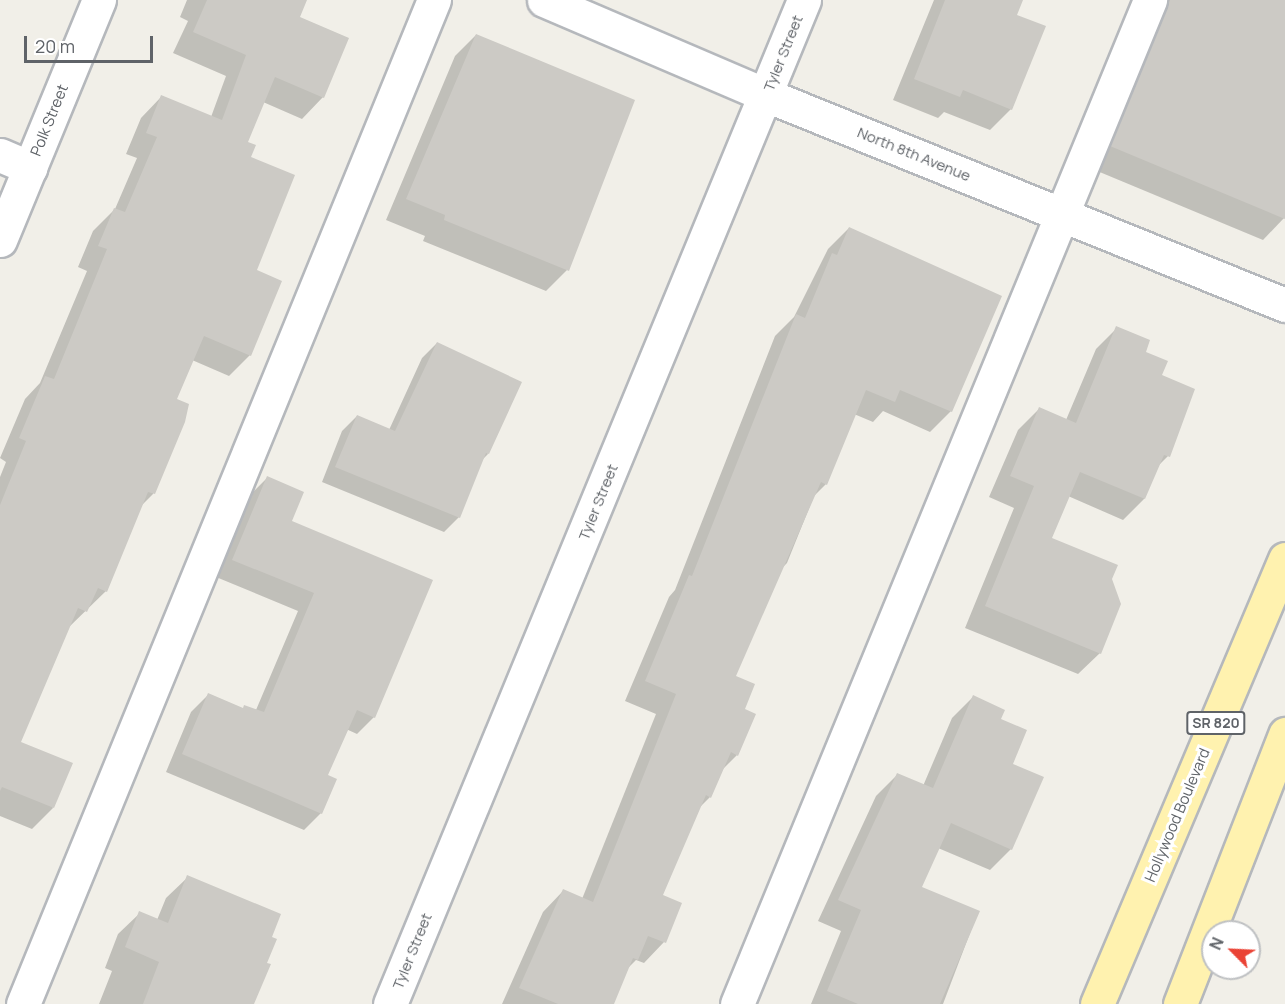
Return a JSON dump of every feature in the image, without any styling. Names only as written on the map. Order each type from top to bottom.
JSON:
[{"type":"main road","name":"Hollywood Boulevard","points":[[1097,1004],[1285,559]]},
{"type":"main road","points":[[1179,1004],[1285,734]]},
{"type":"street","name":"Polk Street","points":[[0,240],[99,0]]},
{"type":"street","points":[[23,1004],[434,0]]},
{"type":"street","name":"North 8th Avenue","points":[[544,0],[766,95],[1062,212],[1285,305]]},
{"type":"street","name":"Tyler Street","points":[[390,1004],[804,0]]},
{"type":"street","points":[[737,1004],[1149,0]]},
{"type":"street","points":[[0,155],[30,168]]},
{"type":"building","points":[[207,0],[307,0],[300,17],[349,38],[324,98],[275,77],[248,142],[256,145],[251,157],[295,175],[257,270],[282,281],[251,356],[204,336],[177,399],[189,404],[185,422],[155,494],[148,492],[107,592],[98,588],[87,612],[78,608],[21,742],[73,763],[54,808],[2,787],[0,791],[0,505],[26,441],[19,438],[45,376],[54,379],[107,249],[98,246],[114,208],[125,212],[157,137],[146,133],[161,95],[222,120],[246,55],[193,32]]},
{"type":"building","points":[[945,0],[1023,0],[1017,15],[1046,26],[1012,110],[963,90],[960,97],[914,79]]},
{"type":"building","points":[[1170,0],[1285,0],[1285,219],[1110,146]]},
{"type":"building","points":[[476,34],[635,100],[569,271],[444,220],[445,215],[406,199]]},
{"type":"building","points":[[849,227],[1002,296],[952,412],[900,390],[895,402],[866,390],[827,485],[821,482],[736,676],[755,684],[745,709],[756,714],[738,756],[731,752],[711,798],[706,795],[663,895],[682,903],[666,943],[648,936],[638,960],[633,958],[614,1004],[558,1004],[519,988],[563,889],[593,902],[676,694],[645,681],[689,575],[692,576],[796,314],[805,318],[832,253],[837,255]]},
{"type":"building","points":[[1116,326],[1150,340],[1146,352],[1168,361],[1162,375],[1195,389],[1170,457],[1164,455],[1145,499],[1080,472],[1052,538],[1118,565],[1112,579],[1121,604],[1101,654],[985,606],[1034,486],[1010,476],[1039,407],[1076,423]]},
{"type":"building","points":[[437,342],[522,382],[489,454],[486,453],[460,518],[335,467],[357,415],[395,431]]},
{"type":"building","points":[[267,476],[304,492],[292,521],[433,580],[375,718],[357,710],[328,775],[337,779],[322,814],[182,754],[208,693],[243,708],[244,705],[264,712],[314,593],[232,560]]},
{"type":"building","points":[[973,695],[1005,710],[1001,719],[1027,730],[1013,764],[1044,777],[1012,850],[951,823],[922,887],[980,911],[940,1004],[858,1004],[827,991],[861,910],[838,900],[897,773],[933,788]]},
{"type":"building","points":[[187,875],[281,914],[272,937],[277,939],[267,963],[271,964],[254,1004],[143,1004],[159,962],[125,947],[139,911],[168,923]]}]
